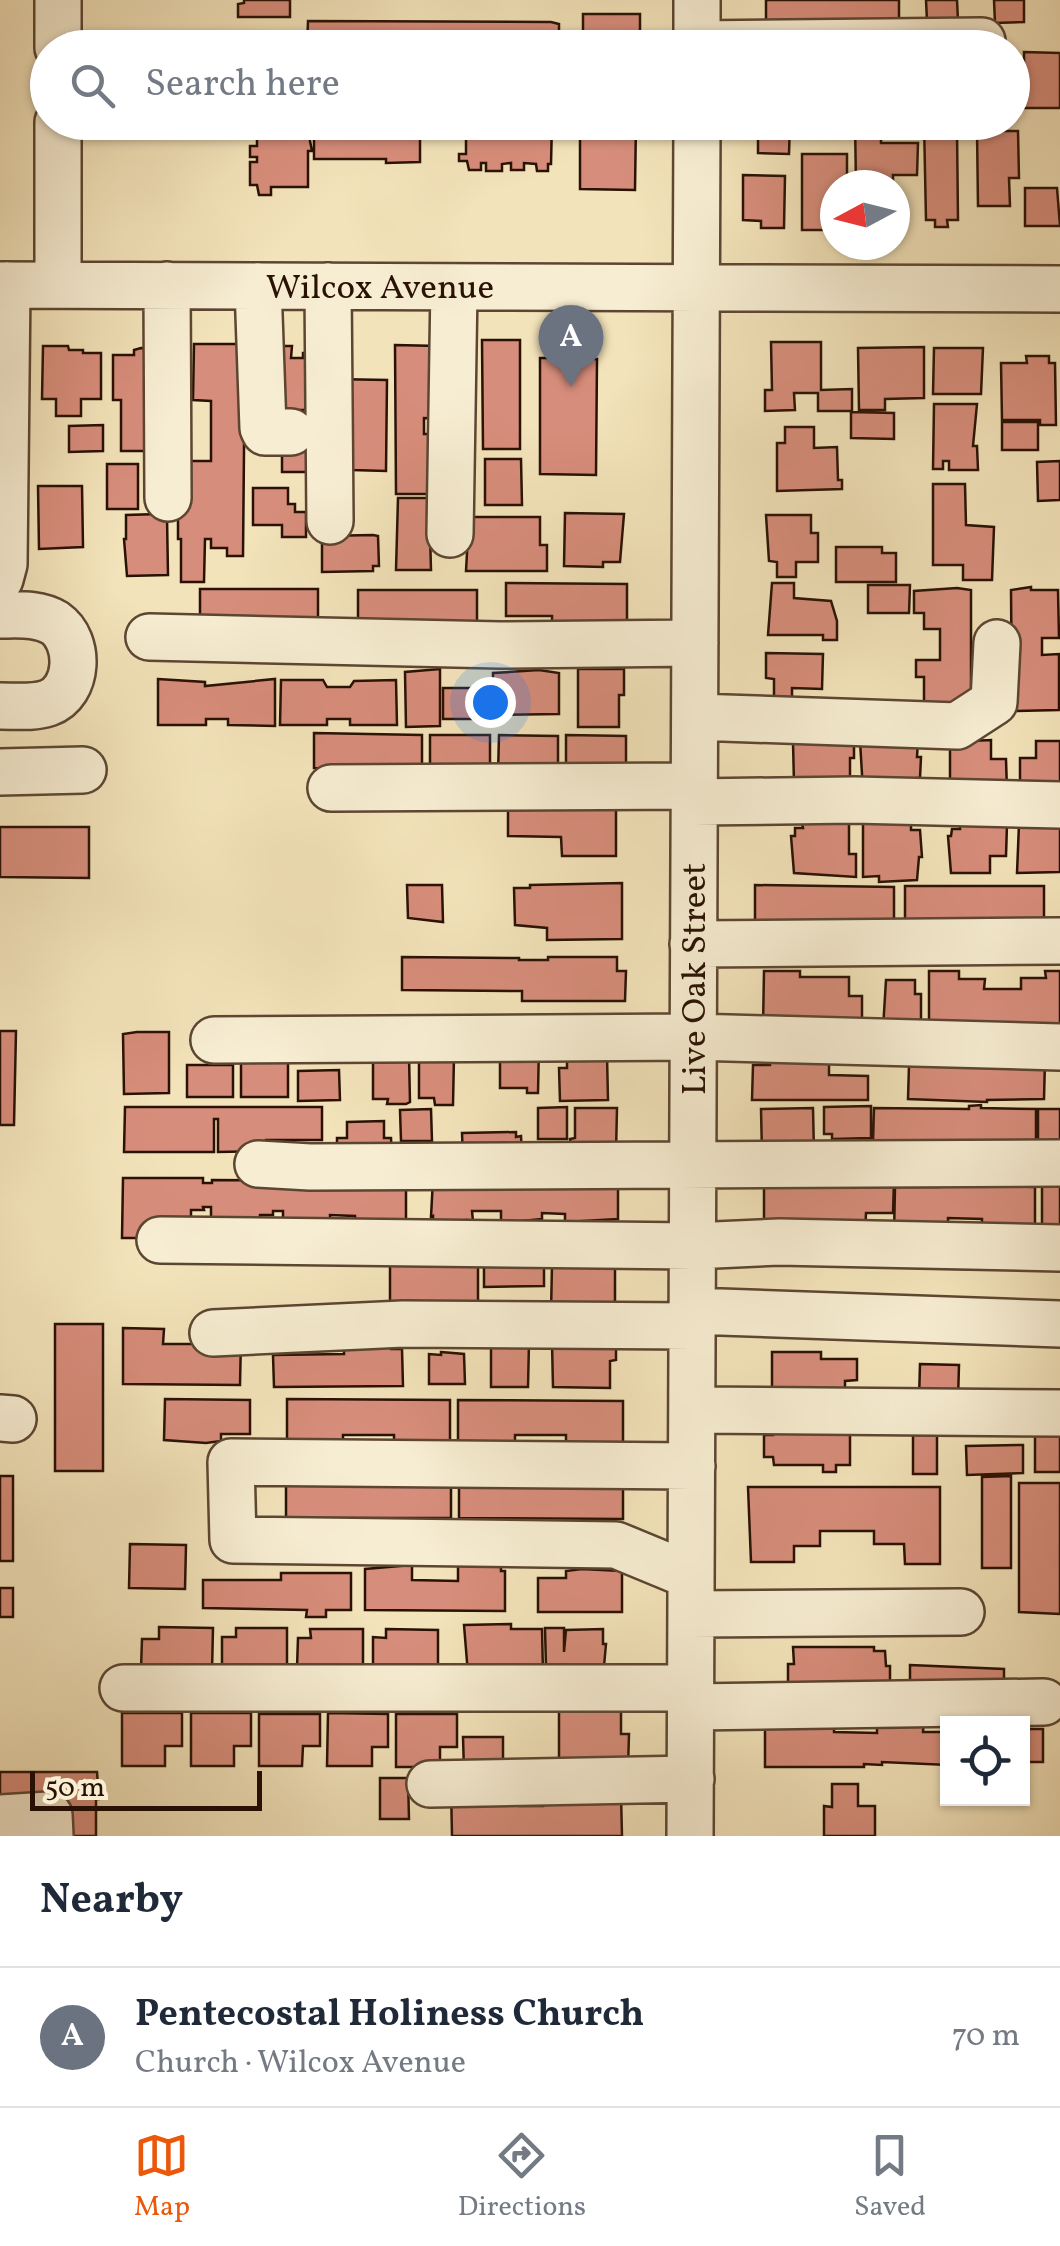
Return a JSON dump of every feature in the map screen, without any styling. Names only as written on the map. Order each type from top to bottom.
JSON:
[{"type":"street","points":[[58,0],[58,30]]},
{"type":"street","points":[[58,140],[58,285]]},
{"type":"street","name":"Live Oak Street","points":[[690,1836],[696,140]]},
{"type":"street","points":[[0,579],[4,564],[4,285]]},
{"type":"street","name":"Wilcox Avenue","points":[[4,285],[1060,289]]},
{"type":"street","points":[[167,286],[168,498]]},
{"type":"street","points":[[258,286],[263,428],[265,432],[291,432]]},
{"type":"street","points":[[328,286],[330,520]]},
{"type":"street","points":[[450,534],[454,286]]},
{"type":"street","points":[[0,614],[51,620],[63,630],[71,645],[72,677],[64,692],[52,702],[0,706]]},
{"type":"street","points":[[149,636],[500,645],[695,642]]},
{"type":"street","points":[[694,718],[957,726],[994,702],[997,643]]},
{"type":"street","points":[[0,772],[83,770]]},
{"type":"street","points":[[331,788],[1060,805]]},
{"type":"street","points":[[693,944],[1060,942]]},
{"type":"street","points":[[214,1040],[693,1037],[1060,1047]]},
{"type":"street","points":[[258,1164],[1060,1164]]},
{"type":"street","points":[[160,1240],[692,1246],[779,1242],[1060,1248]]},
{"type":"street","points":[[213,1333],[403,1324],[692,1318],[1060,1324]]},
{"type":"street","points":[[692,1410],[1060,1414]]},
{"type":"street","points":[[692,1466],[232,1462],[233,1540],[616,1546],[691,1595],[961,1612]]},
{"type":"street","points":[[123,1688],[1044,1702]]},
{"type":"street","points":[[430,1784],[690,1779]]},
{"type":"street","points":[[0,1818],[49,1815],[50,1836]]},
{"type":"building","points":[[244,0],[290,0],[290,17],[238,17],[238,4]]},
{"type":"building","points":[[766,0],[899,0],[899,20],[832,20],[832,25],[766,30]]},
{"type":"building","points":[[926,0],[957,0],[958,21],[927,21]]},
{"type":"building","points":[[994,0],[1024,0],[1024,22],[995,23]]},
{"type":"building","points":[[583,14],[640,14],[640,30],[583,30]]},
{"type":"building","points":[[308,21],[559,24],[559,30],[308,30]]},
{"type":"building","points":[[1030,52],[1060,53],[1060,108],[1030,108]]},
{"type":"building","points":[[257,140],[310,140],[308,187],[271,187],[271,195],[259,195],[257,185],[250,185],[250,162],[257,162],[257,157],[250,157],[250,146],[257,146]]},
{"type":"building","points":[[314,140],[420,140],[420,162],[314,159]]},
{"type":"building","points":[[466,140],[552,140],[548,171],[537,171],[536,164],[524,163],[524,170],[511,170],[511,163],[502,164],[502,171],[486,171],[486,163],[481,163],[481,170],[469,170],[467,161],[459,161],[459,154],[466,154]]},
{"type":"building","points":[[580,140],[636,140],[635,190],[580,189]]},
{"type":"building","points":[[758,140],[789,140],[789,154],[758,153]]},
{"type":"building","points":[[855,140],[918,143],[917,175],[910,175],[910,170],[856,170]]},
{"type":"building","points":[[924,140],[957,140],[958,220],[947,220],[948,227],[935,227],[935,220],[926,220]]},
{"type":"building","points":[[977,140],[1018,140],[1019,178],[1009,178],[1010,206],[978,206]]},
{"type":"building","points":[[802,154],[847,154],[847,170],[820,170],[820,230],[802,230]]},
{"type":"building","points":[[743,175],[785,176],[784,228],[761,228],[761,221],[743,220]]},
{"type":"building","points":[[1025,188],[1057,188],[1060,226],[1025,226]]},
{"type":"building","points":[[482,340],[520,340],[520,449],[483,449]]},
{"type":"building","points":[[771,342],[821,342],[821,390],[852,389],[852,411],[818,411],[818,393],[794,393],[795,410],[765,411],[765,390],[772,390]]},
{"type":"building","points":[[194,344],[245,344],[243,556],[227,556],[227,548],[211,548],[211,539],[205,539],[204,582],[181,582],[178,461],[211,461],[211,401],[193,400]]},
{"type":"building","points":[[395,345],[439,346],[446,419],[424,418],[424,434],[431,434],[431,494],[396,494]]},
{"type":"building","points":[[43,346],[101,353],[101,399],[81,399],[81,416],[56,416],[56,399],[42,399]]},
{"type":"building","points":[[274,346],[292,346],[291,358],[315,353],[315,410],[274,410]]},
{"type":"building","points":[[924,347],[924,398],[885,399],[885,410],[859,410],[858,348]]},
{"type":"building","points":[[559,348],[579,348],[579,359],[597,359],[596,475],[540,474],[540,358],[560,358]]},
{"type":"building","points":[[934,348],[983,348],[981,394],[933,394]]},
{"type":"building","points":[[161,349],[160,451],[121,451],[121,400],[113,400],[113,355],[134,355],[134,350]]},
{"type":"building","points":[[1026,356],[1049,356],[1049,363],[1055,363],[1056,425],[1040,425],[1040,420],[1002,420],[1001,363],[1027,363]]},
{"type":"building","points":[[333,379],[387,380],[386,471],[352,470],[352,427],[338,427]]},
{"type":"building","points":[[934,404],[977,404],[973,446],[977,446],[978,470],[949,470],[949,461],[943,461],[943,469],[933,469]]},
{"type":"building","points":[[851,412],[894,413],[894,439],[851,438]]},
{"type":"building","points":[[1002,422],[1038,422],[1038,450],[1002,450]]},
{"type":"building","points":[[103,425],[103,451],[69,452],[69,426]]},
{"type":"building","points":[[785,427],[814,427],[814,448],[837,447],[842,489],[777,491],[777,443],[785,443]]},
{"type":"building","points":[[282,443],[316,443],[316,472],[282,472]]},
{"type":"building","points":[[485,459],[521,459],[522,505],[485,505]]},
{"type":"building","points":[[1060,461],[1060,500],[1038,501],[1037,462]]},
{"type":"building","points":[[107,464],[138,464],[138,509],[107,509]]},
{"type":"building","points":[[933,484],[965,484],[966,525],[994,527],[992,580],[963,580],[963,565],[933,565]]},
{"type":"building","points":[[38,486],[82,486],[83,547],[39,549]]},
{"type":"building","points":[[253,488],[288,488],[288,504],[295,504],[295,512],[306,512],[306,537],[282,537],[282,525],[253,525]]},
{"type":"building","points":[[398,498],[429,498],[431,570],[396,570]]},
{"type":"building","points":[[565,513],[624,514],[620,562],[603,562],[603,567],[564,566]]},
{"type":"building","points":[[126,515],[167,516],[168,575],[127,576]]},
{"type":"building","points":[[766,515],[811,515],[811,533],[818,533],[818,562],[796,562],[796,577],[777,577],[777,562],[769,561]]},
{"type":"building","points":[[469,517],[540,517],[540,545],[547,545],[547,571],[466,571]]},
{"type":"building","points":[[322,536],[378,536],[379,566],[373,566],[373,571],[322,572]]},
{"type":"building","points":[[836,547],[882,547],[882,553],[896,553],[896,582],[836,582]]},
{"type":"building","points":[[506,583],[627,584],[627,625],[552,626],[552,616],[506,616]]},
{"type":"building","points":[[772,583],[794,583],[794,598],[831,601],[837,640],[823,640],[823,635],[768,635]]},
{"type":"building","points":[[868,585],[910,585],[909,613],[868,613]]},
{"type":"building","points":[[200,589],[318,589],[318,624],[200,623]]},
{"type":"building","points":[[358,590],[477,590],[477,625],[358,625]]},
{"type":"building","points":[[971,590],[971,710],[924,710],[924,677],[916,677],[916,660],[940,660],[940,629],[924,629],[924,613],[914,613],[914,591]]},
{"type":"building","points":[[1011,590],[1058,590],[1059,638],[1042,638],[1042,655],[1059,654],[1059,710],[1012,711]]},
{"type":"building","points":[[766,653],[823,654],[822,689],[792,688],[792,703],[774,702],[774,679],[766,678]]},
{"type":"building","points":[[440,669],[440,726],[406,727],[405,672]]},
{"type":"building","points":[[578,669],[624,669],[619,727],[578,727]]},
{"type":"building","points":[[493,673],[559,673],[559,714],[493,715]]},
{"type":"building","points":[[158,679],[205,682],[205,686],[275,679],[275,726],[228,725],[228,719],[206,719],[206,725],[158,725]]},
{"type":"building","points":[[281,680],[323,680],[327,687],[350,687],[354,681],[396,680],[397,725],[350,725],[350,719],[327,719],[327,725],[280,725]]},
{"type":"building","points":[[443,688],[475,688],[474,719],[443,719]]},
{"type":"building","points":[[314,733],[422,735],[422,769],[314,768]]},
{"type":"building","points":[[430,735],[490,735],[490,775],[430,769]]},
{"type":"building","points":[[499,735],[558,736],[558,770],[498,775]]},
{"type":"building","points":[[566,735],[626,736],[626,775],[566,770]]},
{"type":"building","points":[[854,738],[850,791],[794,784],[793,742]]},
{"type":"building","points":[[991,740],[991,759],[1006,759],[1007,791],[950,785],[950,742]]},
{"type":"building","points":[[860,741],[918,741],[917,757],[921,757],[917,787],[863,791]]},
{"type":"building","points":[[1036,741],[1060,741],[1060,791],[1020,791],[1020,758],[1036,758]]},
{"type":"building","points":[[508,799],[616,800],[616,856],[562,856],[561,837],[508,836]]},
{"type":"building","points":[[802,823],[849,823],[849,854],[856,854],[856,877],[794,873],[791,836],[795,836],[795,828],[803,828]]},
{"type":"building","points":[[863,823],[911,824],[911,830],[920,830],[922,857],[917,880],[879,882],[879,876],[863,877]]},
{"type":"building","points":[[1060,823],[1060,872],[1017,873],[1019,824]]},
{"type":"building","points":[[960,824],[1007,824],[1006,856],[990,856],[990,873],[951,873],[948,836],[952,829],[960,829]]},
{"type":"building","points":[[0,827],[89,827],[89,878],[0,877]]},
{"type":"building","points":[[622,883],[622,939],[547,940],[547,928],[515,925],[514,888]]},
{"type":"building","points":[[407,885],[442,885],[443,922],[408,918]]},
{"type":"building","points":[[755,885],[894,887],[894,936],[755,936]]},
{"type":"building","points":[[905,886],[1044,886],[1044,936],[905,936]]},
{"type":"building","points":[[402,957],[617,957],[617,971],[626,971],[625,1001],[522,1001],[522,991],[402,990]]},
{"type":"building","points":[[764,971],[800,971],[800,977],[849,977],[849,996],[862,996],[862,1027],[763,1027]]},
{"type":"building","points":[[929,971],[959,971],[959,979],[985,979],[984,989],[1021,989],[1021,978],[1046,978],[1045,971],[1060,971],[1060,1026],[929,1027]]},
{"type":"building","points":[[886,980],[915,980],[915,994],[921,994],[921,1029],[883,1029]]},
{"type":"building","points":[[0,1031],[16,1031],[14,1125],[0,1125]]},
{"type":"building","points":[[169,1032],[169,1093],[124,1094],[123,1034]]},
{"type":"building","points":[[539,1045],[538,1093],[527,1093],[527,1088],[500,1088],[500,1049]]},
{"type":"building","points":[[288,1052],[288,1097],[241,1097],[241,1054]]},
{"type":"building","points":[[771,1054],[829,1054],[829,1075],[868,1076],[868,1100],[752,1100],[753,1065],[770,1065]]},
{"type":"building","points":[[607,1055],[608,1100],[560,1101],[559,1068],[567,1068],[567,1058]]},
{"type":"building","points":[[373,1056],[409,1056],[410,1102],[387,1104],[388,1099],[373,1099]]},
{"type":"building","points":[[419,1056],[454,1056],[453,1105],[435,1105],[434,1098],[419,1098]]},
{"type":"building","points":[[1045,1060],[1044,1099],[908,1099],[909,1065]]},
{"type":"building","points":[[187,1065],[233,1065],[233,1097],[187,1097]]},
{"type":"building","points":[[339,1070],[340,1100],[298,1101],[298,1071]]},
{"type":"building","points":[[981,1105],[1036,1109],[1036,1150],[873,1142],[874,1108],[969,1109]]},
{"type":"building","points":[[871,1106],[871,1138],[832,1139],[832,1134],[824,1134],[824,1107]]},
{"type":"building","points":[[125,1107],[322,1107],[322,1140],[266,1140],[265,1151],[218,1152],[218,1119],[214,1119],[214,1152],[124,1152]]},
{"type":"building","points":[[567,1107],[567,1139],[538,1139],[538,1108]]},
{"type":"building","points":[[575,1108],[617,1108],[616,1152],[571,1146],[570,1139],[575,1138]]},
{"type":"building","points":[[813,1108],[814,1153],[762,1154],[761,1109]]},
{"type":"building","points":[[431,1109],[432,1141],[401,1141],[400,1110]]},
{"type":"building","points":[[1038,1109],[1060,1109],[1060,1149],[1038,1149]]},
{"type":"building","points":[[384,1121],[384,1138],[391,1138],[392,1161],[337,1162],[337,1138],[347,1138],[347,1122]]},
{"type":"building","points":[[516,1132],[516,1137],[521,1136],[522,1156],[463,1160],[462,1133]]},
{"type":"building","points":[[123,1178],[203,1178],[203,1183],[406,1181],[406,1227],[356,1226],[355,1216],[330,1215],[330,1225],[283,1224],[283,1211],[260,1215],[259,1225],[211,1225],[211,1207],[203,1207],[204,1210],[191,1210],[191,1221],[158,1238],[122,1238]]},
{"type":"building","points":[[433,1179],[618,1180],[618,1219],[565,1222],[565,1214],[542,1213],[542,1219],[501,1223],[501,1211],[472,1211],[473,1221],[467,1220],[467,1232],[433,1232]]},
{"type":"building","points":[[894,1181],[893,1213],[866,1213],[865,1235],[764,1225],[764,1182]]},
{"type":"building","points":[[1042,1184],[1060,1184],[1060,1235],[1042,1235]]},
{"type":"building","points":[[895,1187],[1035,1187],[1035,1234],[982,1235],[982,1219],[948,1218],[948,1234],[894,1234]]},
{"type":"building","points":[[484,1259],[544,1259],[544,1286],[484,1287]]},
{"type":"building","points":[[478,1263],[478,1310],[390,1312],[390,1264]]},
{"type":"building","points":[[552,1264],[615,1264],[615,1306],[551,1313]]},
{"type":"building","points":[[55,1324],[103,1324],[103,1471],[55,1471]]},
{"type":"building","points":[[123,1328],[164,1329],[163,1344],[210,1344],[241,1338],[240,1385],[123,1384]]},
{"type":"building","points":[[616,1341],[616,1360],[610,1361],[610,1388],[553,1387],[552,1343]]},
{"type":"building","points":[[491,1342],[529,1343],[528,1387],[491,1387]]},
{"type":"building","points":[[344,1349],[402,1349],[403,1386],[274,1387],[273,1355],[344,1354]]},
{"type":"building","points":[[772,1352],[821,1352],[821,1359],[857,1359],[857,1380],[845,1381],[845,1395],[772,1395]]},
{"type":"building","points":[[429,1354],[464,1354],[465,1384],[429,1384]]},
{"type":"building","points":[[920,1364],[959,1365],[958,1400],[919,1400]]},
{"type":"building","points":[[165,1399],[250,1400],[250,1434],[221,1434],[221,1441],[206,1443],[164,1440]]},
{"type":"building","points":[[287,1399],[450,1400],[450,1442],[394,1442],[394,1435],[343,1435],[343,1441],[287,1441]]},
{"type":"building","points":[[458,1400],[623,1401],[623,1442],[566,1443],[566,1435],[515,1435],[515,1442],[499,1444],[458,1442]]},
{"type":"building","points":[[1035,1427],[1060,1427],[1060,1472],[1035,1472]]},
{"type":"building","points":[[773,1428],[850,1428],[850,1465],[836,1465],[836,1472],[823,1472],[823,1465],[774,1465],[773,1457],[764,1457],[764,1435],[773,1435]]},
{"type":"building","points":[[913,1435],[937,1435],[937,1474],[913,1474]]},
{"type":"building","points":[[1023,1445],[1023,1473],[967,1475],[966,1446]]},
{"type":"building","points":[[0,1476],[13,1476],[13,1561],[0,1561]]},
{"type":"building","points":[[286,1476],[451,1477],[451,1518],[286,1518]]},
{"type":"building","points":[[459,1476],[623,1478],[623,1519],[459,1518]]},
{"type":"building","points":[[1011,1476],[1011,1568],[982,1568],[982,1477]]},
{"type":"building","points":[[1019,1483],[1060,1483],[1060,1614],[1019,1612]]},
{"type":"building","points":[[748,1487],[940,1487],[940,1564],[905,1564],[904,1544],[874,1544],[874,1531],[820,1531],[820,1546],[794,1546],[794,1562],[751,1562]]},
{"type":"building","points":[[130,1544],[186,1545],[185,1589],[129,1588]]},
{"type":"building","points":[[458,1564],[501,1567],[505,1571],[505,1611],[365,1610],[365,1569],[412,1565],[412,1580],[458,1581]]},
{"type":"building","points":[[566,1571],[622,1571],[622,1612],[538,1612],[538,1578],[566,1578]]},
{"type":"building","points":[[281,1573],[351,1573],[351,1610],[326,1610],[326,1617],[306,1617],[307,1610],[203,1608],[203,1580],[281,1580]]},
{"type":"building","points":[[0,1588],[13,1588],[13,1617],[0,1617]]},
{"type":"building","points":[[511,1624],[511,1629],[542,1629],[543,1673],[468,1674],[464,1625]]},
{"type":"building","points":[[159,1627],[213,1628],[212,1671],[141,1669],[142,1639],[159,1639]]},
{"type":"building","points":[[236,1628],[287,1628],[287,1668],[222,1668],[222,1637],[236,1637]]},
{"type":"building","points":[[545,1628],[564,1628],[564,1652],[566,1630],[603,1629],[604,1666],[546,1667]]},
{"type":"building","points":[[310,1629],[363,1629],[363,1669],[297,1668],[298,1638],[311,1638]]},
{"type":"building","points":[[386,1629],[438,1630],[438,1671],[373,1670],[373,1637],[386,1638]]},
{"type":"building","points":[[793,1647],[874,1647],[874,1651],[885,1651],[886,1666],[890,1666],[890,1695],[788,1693],[788,1664],[794,1664]]},
{"type":"building","points":[[910,1665],[1004,1669],[1004,1681],[910,1697]]},
{"type":"building","points":[[621,1706],[621,1734],[629,1734],[628,1768],[559,1765],[559,1710]]},
{"type":"building","points":[[122,1713],[182,1713],[182,1746],[165,1746],[165,1766],[122,1766]]},
{"type":"building","points":[[191,1713],[251,1713],[251,1746],[234,1746],[234,1766],[191,1766]]},
{"type":"building","points":[[328,1713],[388,1714],[388,1747],[372,1747],[372,1766],[327,1766]]},
{"type":"building","points":[[259,1714],[320,1714],[320,1746],[303,1746],[302,1766],[259,1766]]},
{"type":"building","points":[[396,1714],[457,1714],[457,1747],[440,1747],[440,1767],[396,1767]]},
{"type":"building","points":[[877,1716],[924,1717],[923,1732],[940,1732],[940,1765],[882,1762],[864,1767],[765,1767],[765,1725],[834,1726],[834,1732],[877,1733]]},
{"type":"building","points":[[1030,1729],[1043,1729],[1043,1762],[1030,1762]]},
{"type":"building","points":[[463,1737],[503,1737],[503,1771],[464,1771]]},
{"type":"building","points":[[0,1772],[97,1772],[96,1836],[67,1836],[67,1801],[0,1801]]},
{"type":"building","points":[[380,1778],[408,1778],[409,1819],[380,1819]]},
{"type":"building","points":[[832,1784],[858,1784],[858,1806],[875,1806],[875,1836],[824,1836],[824,1806],[832,1807]]},
{"type":"building","points":[[451,1788],[519,1788],[520,1806],[543,1806],[543,1792],[621,1795],[622,1836],[452,1836]]},
{"type":"place","name":"Pentecostal Holiness Church","points":[[571,387]]}]
